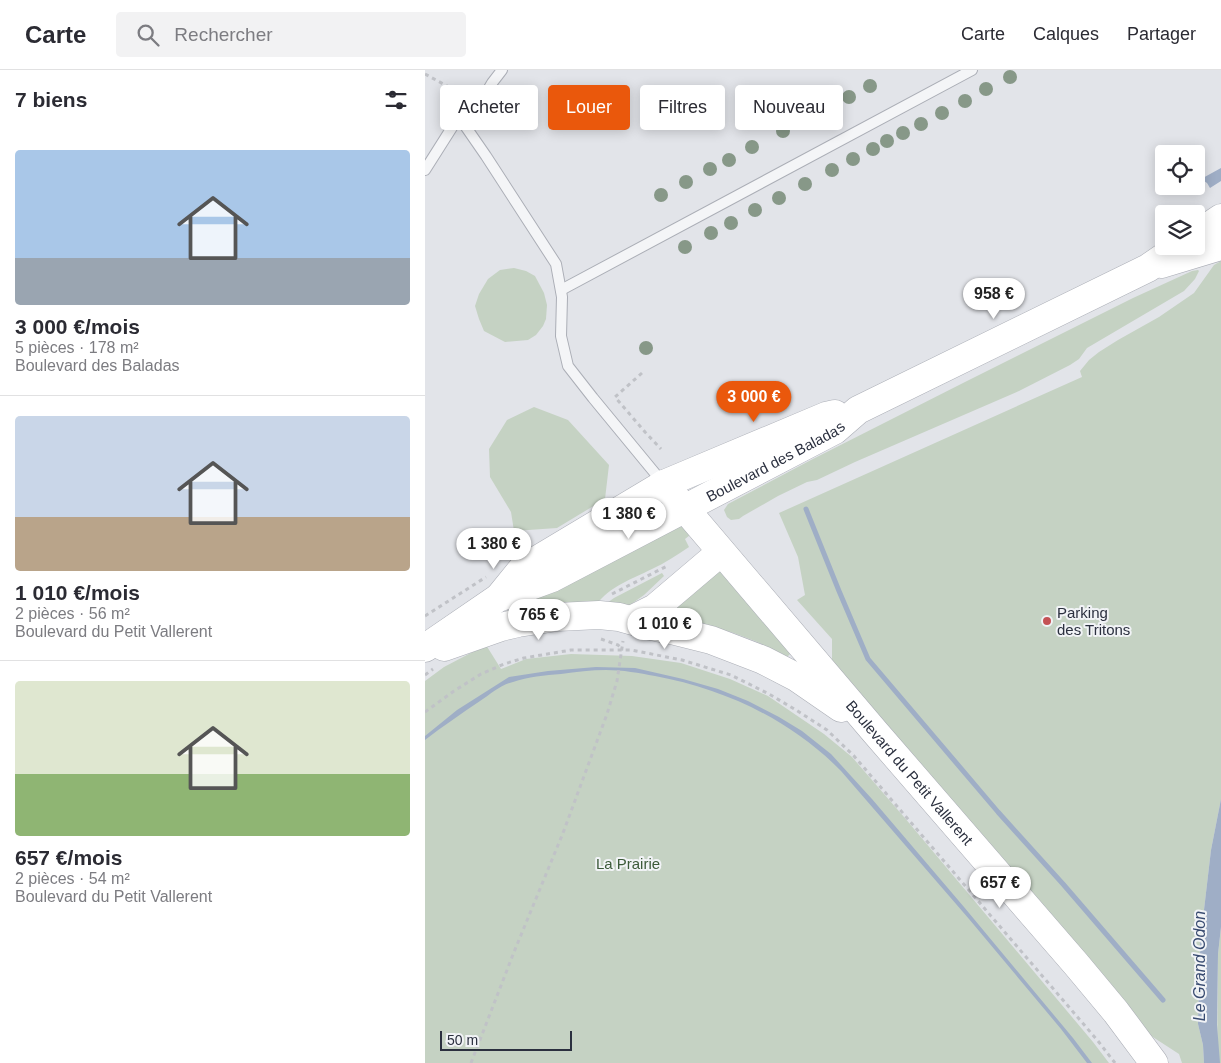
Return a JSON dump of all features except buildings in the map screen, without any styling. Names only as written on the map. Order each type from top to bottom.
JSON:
[{"type":"main road","points":[[1205,229],[1221,218]]},
{"type":"main road","points":[[1148,268],[1221,246]]},
{"type":"main road","points":[[1148,268],[1167,255]]},
{"type":"main road","name":"Boulevard des Baladas","points":[[495,586],[552,578],[835,430],[858,410],[1148,268]]},
{"type":"main road","name":"Boulevard des Baladas","points":[[425,648],[495,586],[663,484],[827,416],[858,410]]},
{"type":"main road","points":[[552,578],[589,538],[661,499],[663,484]]},
{"type":"main road","name":"Boulevard du Petit Vallerent","points":[[663,484],[1082,971],[1116,1012],[1154,1063]]},
{"type":"main road","points":[[631,620],[655,608],[721,552]]},
{"type":"main road","points":[[425,654],[501,627],[518,623],[557,617],[599,615],[619,617],[711,640],[763,660],[809,685],[875,732]]},
{"type":"lane","points":[[490,85],[502,70]]},
{"type":"lane","points":[[561,290],[972,70]]},
{"type":"lane","points":[[425,170],[451,130]]},
{"type":"lane","points":[[468,130],[556,264],[562,297],[561,336],[568,366],[663,484]]},
{"type":"path","points":[[425,74],[445,85]]},
{"type":"path","points":[[642,373],[615,397],[661,449]]},
{"type":"path","points":[[609,596],[674,561]]},
{"type":"path","points":[[425,616],[495,586]]},
{"type":"path","points":[[597,637],[618,645],[623,649]]},
{"type":"path","points":[[471,1063],[563,833],[607,714],[617,681],[623,649]]},
{"type":"path","points":[[425,712],[481,674],[524,658],[571,650],[623,649],[682,660],[731,675],[769,694],[827,730],[854,756],[1115,1063]]},
{"type":"green space","points":[[1221,261],[1221,799],[1211,850],[1200,944],[1198,1024],[1203,1045],[1204,1063],[1182,1063],[1179,1054],[1142,1030],[832,660],[832,639],[797,600],[805,595],[798,557],[779,513],[1082,377],[1080,371],[1089,360],[1194,293],[1214,265]]},
{"type":"green space","points":[[514,268],[535,276],[544,293],[547,305],[546,319],[536,335],[528,340],[505,342],[484,331],[475,306],[479,294],[488,279],[500,270]]},
{"type":"green space","points":[[1198,270],[1195,279],[1184,291],[1087,348],[1079,359],[1070,365],[1019,391],[817,480],[807,482],[778,496],[739,519],[731,520],[727,517],[724,510],[728,504],[811,460],[1133,298]]},
{"type":"green space","points":[[534,407],[568,420],[609,465],[605,499],[557,528],[514,531],[511,512],[490,477],[489,449],[507,420]]},
{"type":"green space","points":[[679,522],[694,532],[685,539],[689,547],[662,564],[615,588],[596,605],[497,618],[521,602]]},
{"type":"green space","points":[[720,569],[792,652],[787,657],[750,639],[683,618],[683,615],[677,611],[677,607]]},
{"type":"green space","points":[[662,573],[664,576],[644,595],[623,610],[607,603],[614,598]]},
{"type":"green space","name":"La Prairie","points":[[486,645],[501,669],[526,659],[571,654],[632,656],[681,663],[730,679],[768,696],[824,734],[852,757],[1109,1063],[425,1063],[425,681],[444,667]]},
{"type":"green space","points":[[1221,927],[1221,1063],[1217,1063],[1218,954]]},
{"type":"water","points":[[1221,168],[1221,181],[1210,188],[1205,182],[1205,177]]},
{"type":"water","points":[[596,667],[635,668],[718,689],[748,701],[779,717],[802,731],[831,754],[964,907],[1092,1063],[1087,1063],[969,919],[841,771],[801,736],[755,709],[707,689],[655,676],[625,671],[583,671],[519,680],[504,685],[425,740],[425,736],[457,710],[509,677],[548,671]]},
{"type":"water","points":[[1221,799],[1221,927],[1218,954],[1217,1025],[1220,1063],[1204,1063],[1203,1045],[1198,1024],[1200,944],[1211,850]]},
{"type":"waterway","points":[[806,509],[868,659],[998,812],[1163,1000]]},
{"type":"place","name":"Parking des Tritons","points":[[1047,621]]},
{"type":"water label","name":"Le Grand Odon","points":[[1199,966]]}]
